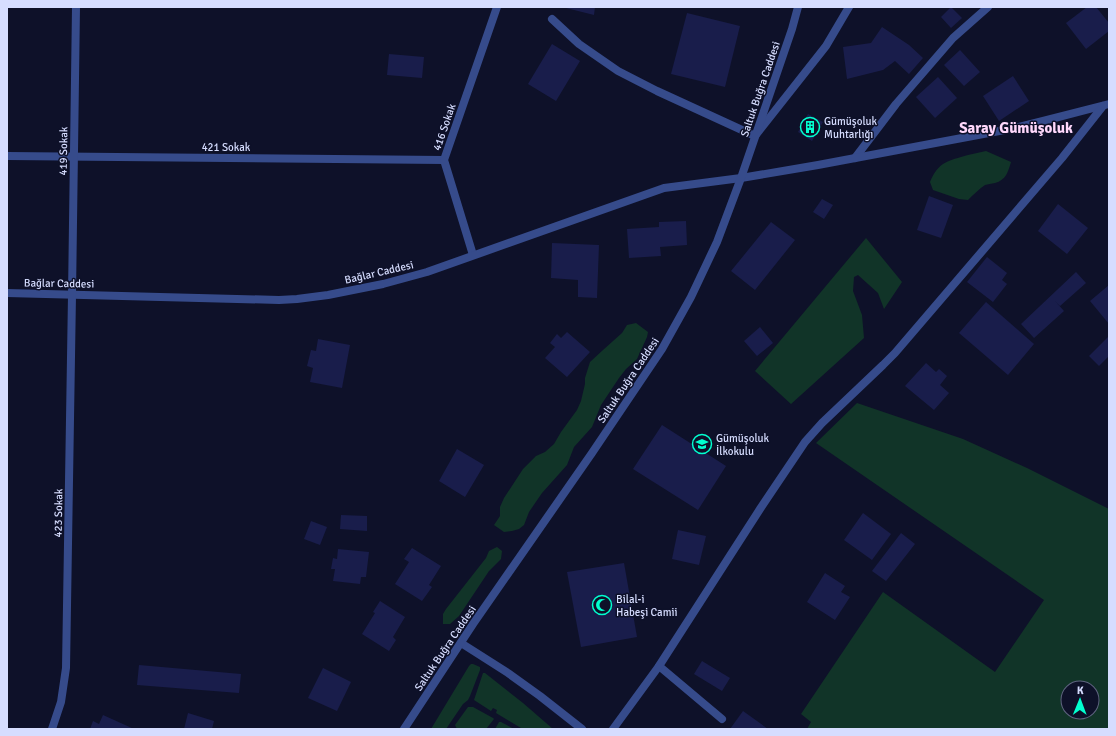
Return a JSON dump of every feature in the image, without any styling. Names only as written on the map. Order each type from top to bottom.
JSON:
[{"type":"street","name":"419 Sokak","points":[[72,295],[76,7]]},
{"type":"street","name":"416 Sokak","points":[[473,255],[444,160],[497,7]]},
{"type":"street","name":"Saltuk Buğra Caddesi","points":[[404,729],[662,349],[691,297],[717,242],[741,178],[792,29],[798,7]]},
{"type":"street","points":[[552,19],[579,44],[618,71],[657,91],[756,136],[826,46],[849,7]]},
{"type":"street","points":[[855,158],[896,104],[948,44],[988,7]]},
{"type":"street","points":[[613,729],[659,666],[805,442],[822,423],[878,371],[895,353],[1106,105]]},
{"type":"street","name":"Bağlar Caddesi","points":[[7,293],[280,300],[328,295],[383,284],[427,272],[664,188],[741,178],[1010,129],[1106,105]]},
{"type":"street","name":"421 Sokak","points":[[7,156],[444,160]]},
{"type":"street","name":"423 Sokak","points":[[52,729],[61,702],[66,668],[72,295]]},
{"type":"street","points":[[461,643],[540,696],[582,729]]},
{"type":"street","points":[[659,666],[722,719]]},
{"type":"green space","points":[[986,151],[1011,162],[1008,172],[1002,180],[985,185],[968,200],[959,199],[933,190],[930,182],[933,175],[945,163],[968,155]]},
{"type":"green space","points":[[866,238],[902,282],[884,309],[878,293],[858,275],[854,277],[853,291],[862,315],[864,338],[791,404],[755,371]]},
{"type":"green space","points":[[636,323],[648,332],[637,359],[619,378],[601,405],[592,427],[574,447],[567,465],[542,493],[529,512],[524,525],[519,529],[504,532],[494,525],[500,516],[500,507],[504,498],[523,469],[536,456],[545,452],[554,444],[577,410],[581,401],[585,378],[590,362],[622,333],[627,325]]},
{"type":"green space","points":[[857,403],[963,439],[1027,468],[1109,509],[1109,729],[807,729],[811,722],[801,714],[883,592],[995,672],[1044,600],[816,443]]},
{"type":"green space","points":[[497,547],[502,551],[501,559],[489,571],[459,616],[450,624],[443,624],[443,614],[446,609],[486,558],[489,551]]},
{"type":"green space","points":[[471,664],[480,667],[480,670],[468,700],[463,704],[446,729],[431,729],[469,666]]},
{"type":"green space","points":[[483,673],[523,703],[553,729],[523,729],[496,713],[497,710],[493,708],[491,711],[474,700]]},
{"type":"green space","points":[[468,707],[473,707],[494,719],[486,729],[457,729],[455,725]]},
{"type":"green space","points":[[499,722],[501,722],[514,729],[495,729]]},
{"type":"building","points":[[562,7],[595,7],[594,15]]},
{"type":"building","points":[[951,7],[962,18],[951,28],[941,17]]},
{"type":"building","points":[[1087,7],[1096,7],[1109,23],[1109,31],[1086,49],[1066,23]]},
{"type":"building","points":[[687,13],[740,26],[725,87],[671,74]]},
{"type":"building","points":[[882,27],[909,45],[923,58],[909,74],[895,61],[883,70],[847,79],[843,47],[871,43]]},
{"type":"building","points":[[552,44],[580,61],[556,101],[528,84]]},
{"type":"building","points":[[960,50],[980,72],[964,86],[944,65]]},
{"type":"building","points":[[389,54],[424,57],[422,78],[387,75]]},
{"type":"building","points":[[1013,76],[1029,101],[999,121],[983,96]]},
{"type":"building","points":[[938,77],[957,98],[935,118],[916,97]]},
{"type":"building","name":"Gümüşoluk Muhtarlığı","points":[[808,114],[823,122],[812,141],[798,132]]},
{"type":"building","points":[[929,196],[953,205],[941,238],[917,230]]},
{"type":"building","points":[[822,199],[833,205],[824,219],[813,212]]},
{"type":"building","points":[[1058,204],[1088,228],[1067,254],[1038,231]]},
{"type":"building","points":[[686,221],[687,245],[660,247],[661,256],[629,258],[627,229],[659,227],[659,222]]},
{"type":"building","points":[[771,222],[795,240],[755,290],[731,271]]},
{"type":"building","points":[[552,243],[599,245],[597,298],[578,297],[578,280],[551,278]]},
{"type":"building","points":[[987,257],[1007,273],[1002,280],[1007,284],[993,302],[967,282]]},
{"type":"building","points":[[1076,272],[1086,283],[1060,306],[1055,301],[1064,311],[1034,338],[1021,324]]},
{"type":"building","points":[[1109,285],[1109,324],[1090,301]]},
{"type":"building","points":[[986,302],[1034,344],[1008,375],[959,333]]},
{"type":"building","points":[[760,327],[773,343],[757,356],[744,341]]},
{"type":"building","points":[[567,332],[590,352],[567,377],[545,358],[555,347],[550,343],[557,334],[561,338]]},
{"type":"building","points":[[1109,336],[1109,356],[1099,366],[1089,356]]},
{"type":"building","points":[[318,339],[350,345],[342,388],[310,382],[313,368],[307,366],[311,350],[316,351]]},
{"type":"building","points":[[926,363],[936,372],[939,369],[947,376],[940,385],[949,393],[934,410],[905,386]]},
{"type":"building","points":[[662,425],[726,466],[698,510],[633,469]]},
{"type":"building","points":[[457,449],[484,465],[465,497],[439,481]]},
{"type":"building","points":[[863,513],[891,534],[872,560],[844,540]]},
{"type":"building","points":[[341,515],[367,516],[367,531],[340,529]]},
{"type":"building","points":[[311,521],[327,527],[320,545],[304,539]]},
{"type":"building","points":[[678,530],[706,536],[699,565],[672,559]]},
{"type":"building","points":[[901,533],[915,544],[886,581],[872,571]]},
{"type":"building","points":[[412,548],[441,566],[429,585],[432,587],[422,601],[395,584],[409,562],[404,559]]},
{"type":"building","points":[[338,549],[369,552],[366,577],[361,577],[360,584],[333,581],[335,569],[331,569],[333,558],[337,559]]},
{"type":"building","name":"Bilal-i Habeşi Camii","points":[[624,563],[637,637],[581,647],[567,572]]},
{"type":"building","points":[[825,573],[845,586],[841,592],[850,597],[835,620],[807,602]]},
{"type":"building","points":[[380,601],[405,617],[393,637],[396,640],[389,651],[362,634],[375,613],[373,612]]},
{"type":"building","points":[[702,661],[730,678],[722,691],[694,674]]},
{"type":"building","points":[[139,665],[241,674],[239,693],[137,685]]},
{"type":"building","points":[[323,668],[351,682],[337,711],[308,698]]},
{"type":"building","points":[[743,711],[768,729],[730,729]]},
{"type":"building","points":[[188,713],[214,721],[212,729],[184,729]]},
{"type":"building","points":[[103,715],[134,729],[90,729],[93,721],[99,724]]},
{"type":"place","name":"Gümüşoluk Muhtarlığı","points":[[810,127]]},
{"type":"place","name":"Gümüşoluk İlkokulu","points":[[702,444]]},
{"type":"place","name":"Bilal-i Habeşi Camii","points":[[602,605]]},
{"type":"district","name":"Saray Gümüşoluk","points":[[1016,128]]}]
